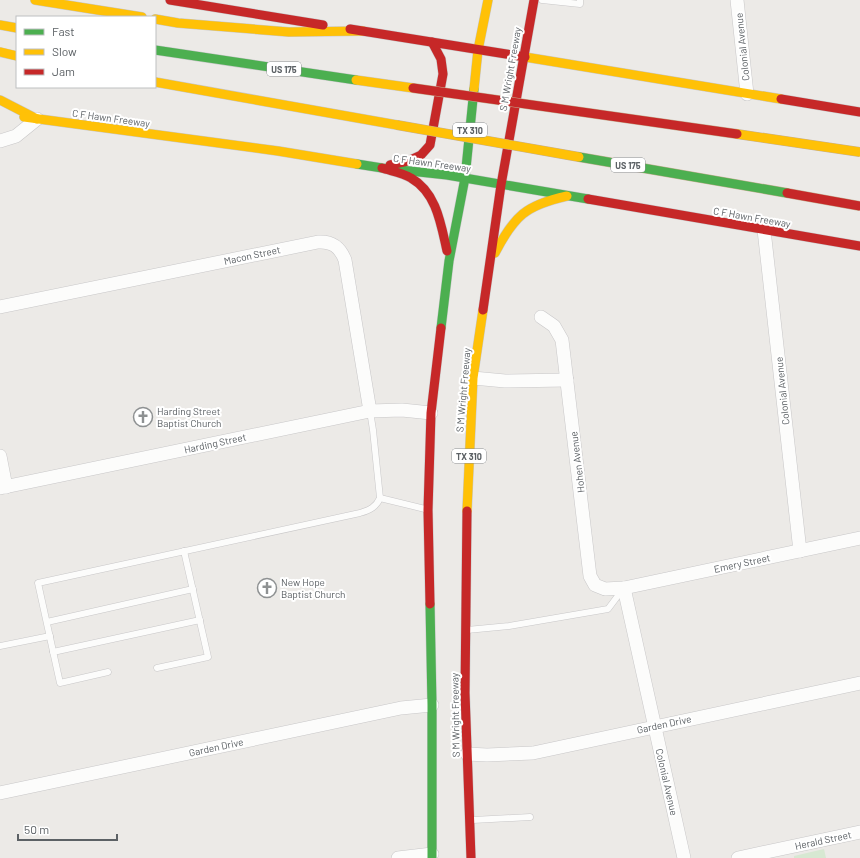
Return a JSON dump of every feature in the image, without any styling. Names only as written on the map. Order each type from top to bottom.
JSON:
[{"type":"main road","points":[[35,0],[136,16]]},
{"type":"main road","points":[[172,0],[860,112]]},
{"type":"main road","name":"TX 310","points":[[432,856],[432,705],[428,510],[431,413],[449,260],[465,178],[478,50],[488,0]]},
{"type":"main road","name":"S M Wright Freeway","points":[[471,858],[465,693],[467,491],[473,378],[501,184],[534,0]]},
{"type":"main road","points":[[156,19],[178,23],[289,32],[363,31]]},
{"type":"main road","points":[[0,25],[16,28]]},
{"type":"main road","points":[[382,168],[408,161],[421,155],[430,145],[443,74],[441,59],[432,42]]},
{"type":"main road","name":"US 175","points":[[156,50],[860,152]]},
{"type":"main road","points":[[0,52],[16,56]]},
{"type":"main road","name":"US 175","points":[[156,82],[860,206]]},
{"type":"main road","points":[[0,100],[37,119]]},
{"type":"main road","name":"C F Hawn Freeway","points":[[8,113],[37,119],[278,151],[382,168],[465,178],[860,246]]},
{"type":"main road","points":[[382,168],[411,179],[425,189],[432,198],[440,217],[449,260]]},
{"type":"main road","points":[[488,268],[504,234],[526,210],[540,202],[567,196]]},
{"type":"street","name":"Colonial Avenue","points":[[737,0],[747,94]]},
{"type":"street","points":[[0,141],[16,136],[37,119]]},
{"type":"street","name":"Colonial Avenue","points":[[764,230],[800,551]]},
{"type":"street","name":"Macon Street","points":[[0,307],[327,241],[342,252],[345,260],[370,411]]},
{"type":"street","name":"Hohen Avenue","points":[[541,317],[554,326],[562,340],[590,576],[595,585],[605,589],[624,588]]},
{"type":"street","points":[[473,378],[505,381],[567,380]]},
{"type":"street","name":"Harding Street","points":[[3,488],[370,411],[402,410],[431,413]]},
{"type":"street","points":[[0,456],[3,488]]},
{"type":"street","name":"Emery Street","points":[[624,588],[860,538]]},
{"type":"street","name":"Colonial Avenue","points":[[624,588],[684,858]]},
{"type":"street","name":"Garden Drive","points":[[467,754],[487,755],[533,752],[860,683]]},
{"type":"street","name":"Garden Drive","points":[[0,794],[401,708],[432,705]]},
{"type":"street","name":"Herald Street","points":[[738,858],[860,832]]},
{"type":"street","points":[[398,858],[432,856]]},
{"type":"lane","points":[[542,0],[580,4],[580,0]]},
{"type":"lane","points":[[108,672],[60,683],[38,583],[360,513],[371,509],[377,504],[380,498],[374,430],[370,411]]},
{"type":"lane","points":[[380,498],[428,510]]},
{"type":"lane","points":[[157,668],[208,657],[184,551]]},
{"type":"lane","points":[[466,630],[509,626],[608,609],[624,588]]},
{"type":"lane","points":[[47,622],[193,589]]},
{"type":"lane","points":[[53,652],[200,620]]},
{"type":"lane","points":[[0,646],[50,636]]},
{"type":"lane","points":[[469,820],[530,817]]},
{"type":"green space","points":[[824,849],[826,858],[794,858],[794,856]]},
{"type":"traffic: fast","points":[[156,50],[356,80]]},
{"type":"traffic: fast","points":[[441,328],[449,261],[465,178],[474,89]]},
{"type":"traffic: fast","points":[[579,157],[787,193]]},
{"type":"traffic: fast","points":[[357,164],[447,175],[588,199]]},
{"type":"traffic: fast","points":[[430,604],[432,705],[432,858]]},
{"type":"traffic: slow","points":[[35,0],[136,16]]},
{"type":"traffic: slow","points":[[474,89],[478,50],[488,0]]},
{"type":"traffic: slow","points":[[156,19],[178,23],[289,32],[363,31]]},
{"type":"traffic: slow","points":[[0,25],[16,28]]},
{"type":"traffic: slow","points":[[0,52],[16,56]]},
{"type":"traffic: slow","points":[[525,57],[781,99]]},
{"type":"traffic: slow","points":[[356,80],[413,88]]},
{"type":"traffic: slow","points":[[156,82],[397,125]]},
{"type":"traffic: slow","points":[[0,100],[37,119]]},
{"type":"traffic: slow","points":[[24,117],[278,151],[357,164]]},
{"type":"traffic: slow","points":[[397,125],[579,157]]},
{"type":"traffic: slow","points":[[737,134],[860,152]]},
{"type":"traffic: slow","points":[[495,253],[508,230],[523,214],[531,208],[567,196]]},
{"type":"traffic: slow","points":[[467,511],[473,378],[483,310]]},
{"type":"traffic: jam","points":[[170,0],[323,25]]},
{"type":"traffic: jam","points":[[483,310],[501,185],[534,0]]},
{"type":"traffic: jam","points":[[350,29],[525,57]]},
{"type":"traffic: jam","points":[[390,165],[408,161],[421,155],[430,145],[443,74],[441,59],[432,42]]},
{"type":"traffic: jam","points":[[413,88],[737,134]]},
{"type":"traffic: jam","points":[[781,99],[860,112]]},
{"type":"traffic: jam","points":[[382,168],[408,176],[420,184],[427,192],[440,220],[447,251]]},
{"type":"traffic: jam","points":[[787,193],[860,206]]},
{"type":"traffic: jam","points":[[588,199],[860,246]]},
{"type":"traffic: jam","points":[[430,604],[428,510],[431,413],[441,328]]},
{"type":"traffic: jam","points":[[467,511],[465,693],[471,858]]},
{"type":"place","name":"Harding Street Baptist Church","points":[[143,417]]},
{"type":"place","name":"New Hope Baptist Church","points":[[267,588]]}]
